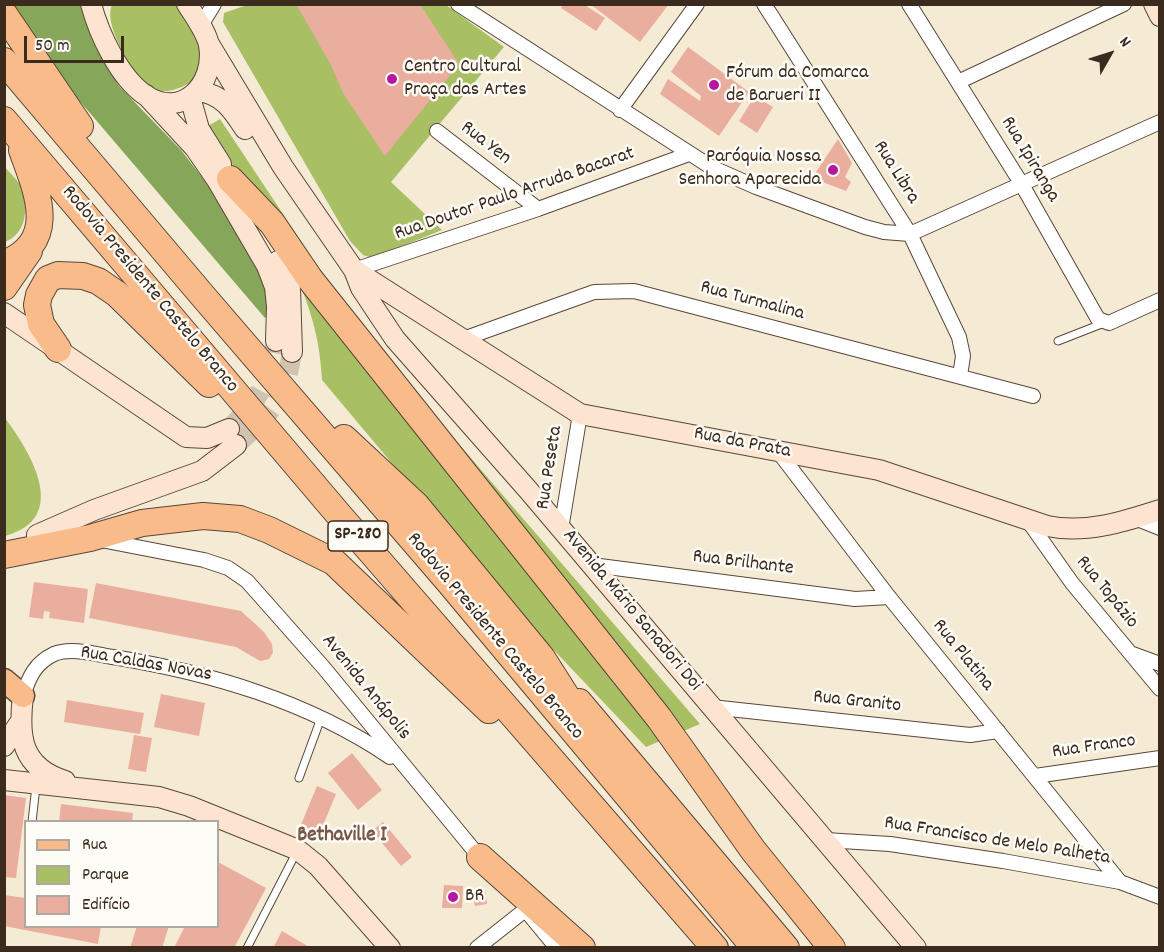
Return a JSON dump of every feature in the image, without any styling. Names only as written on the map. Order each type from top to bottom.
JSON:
[{"type":"highway","points":[[4,14],[69,112],[143,200],[189,261],[202,295]]},
{"type":"highway","name":"Rodovia Presidente Castelo Branco","points":[[4,61],[250,352],[449,582],[755,948]]},
{"type":"highway","points":[[4,287],[24,262],[32,246],[39,227],[42,206],[10,126]]},
{"type":"highway","name":"Rodovia Presidente Castelo Branco","points":[[10,126],[339,515],[715,948]]},
{"type":"highway","points":[[230,179],[272,223],[310,279],[651,708],[753,850],[832,948]]},
{"type":"highway","points":[[4,264],[18,258],[32,246]]},
{"type":"highway","points":[[58,349],[42,324],[39,314],[37,304],[42,286],[48,279],[69,274],[98,281],[117,294],[339,515]]},
{"type":"highway","name":"Rodovia Presidente Castelo Branco","points":[[250,352],[416,505],[786,948]]},
{"type":"highway","name":"Rodovia Presidente Castelo Branco","points":[[339,515],[491,711],[695,948]]},
{"type":"highway","points":[[4,554],[90,538],[142,523],[203,516],[240,519],[269,530],[333,562],[491,711],[569,779]]},
{"type":"highway","name":"Rodovia Presidente Castelo Branco","points":[[542,658],[642,815]]},
{"type":"highway","points":[[480,856],[582,948]]},
{"type":"main road","points":[[187,4],[283,167],[354,270]]},
{"type":"main road","points":[[1154,4],[1160,16]]},
{"type":"main road","points":[[94,9],[126,74],[200,156],[267,266],[276,296],[284,347],[290,288],[280,264],[199,129],[194,94],[209,69],[204,35]]},
{"type":"main road","points":[[146,95],[170,104],[194,94],[214,93],[223,99],[255,143],[283,167]]},
{"type":"main road","name":"Rua da Prata","points":[[354,270],[580,414],[879,470],[1067,530],[1135,518],[1160,510]]},
{"type":"main road","name":"Avenida Mário Sanadori Doi","points":[[354,270],[361,288],[395,339],[592,565],[916,948]]},
{"type":"main road","points":[[395,339],[400,317],[415,310]]},
{"type":"main road","points":[[4,313],[186,437],[232,437],[202,471],[94,510],[37,535],[4,554]]},
{"type":"main road","points":[[4,680],[23,696]]},
{"type":"main road","name":"Rua Caldas Novas","points":[[23,696],[20,724],[31,760],[50,777],[87,789]]},
{"type":"main road","points":[[4,746],[20,724]]},
{"type":"main road","points":[[4,780],[159,797],[298,850],[318,866],[390,948]]},
{"type":"street","points":[[204,35],[214,4]]},
{"type":"street","points":[[458,4],[711,168],[756,187],[884,232],[910,234],[1160,122]]},
{"type":"street","points":[[620,110],[697,4]]},
{"type":"street","name":"Rua Libra","points":[[764,4],[910,234],[959,337],[963,356],[960,376]]},
{"type":"street","name":"Rua Ipiranga","points":[[909,4],[1021,183],[1094,312],[1104,323]]},
{"type":"street","points":[[958,82],[1124,4]]},
{"type":"street","name":"Rua Yen","points":[[437,131],[538,209]]},
{"type":"street","name":"Rua Doutor Paulo Arruda Bacarat","points":[[354,270],[538,209],[689,154]]},
{"type":"street","name":"Rua Turmalina","points":[[463,339],[594,292],[634,291],[1033,396]]},
{"type":"street","points":[[1104,323],[1160,300]]},
{"type":"street","name":"Rua Peseta","points":[[561,529],[580,414]]},
{"type":"street","name":"Rua Platina","points":[[777,450],[889,597],[1120,882]]},
{"type":"street","name":"Rua Topázio","points":[[1026,518],[1045,548],[1160,689]]},
{"type":"street","points":[[1135,518],[1160,528]]},
{"type":"street","name":"Avenida Anápolis","points":[[90,538],[204,560],[228,568],[247,581],[310,651],[557,948]]},
{"type":"street","name":"Rua Brilhante","points":[[592,565],[855,599],[889,597]]},
{"type":"street","name":"Rua Caldas Novas","points":[[23,696],[31,672],[42,661],[56,653],[75,651],[220,678],[261,692],[364,739],[404,766]]},
{"type":"street","points":[[1130,653],[1160,664]]},
{"type":"street","name":"Rua Granito","points":[[711,707],[970,735],[998,731]]},
{"type":"street","name":"Rua Franco","points":[[1035,776],[1160,758]]},
{"type":"street","name":"Rua Francisco de Melo Palheta","points":[[825,840],[890,844],[1120,882],[1160,897]]},
{"type":"street","points":[[477,948],[525,910]]},
{"type":"lane","points":[[1058,341],[1104,323]]},
{"type":"lane","points":[[299,778],[321,718]]},
{"type":"lane","points":[[32,820],[36,784]]},
{"type":"lane","points":[[247,948],[298,850]]},
{"type":"green space","points":[[10,5],[84,5],[92,39],[119,86],[181,150],[218,198],[269,284],[269,313],[265,318],[60,78]]},
{"type":"green space","points":[[112,5],[178,5],[200,48],[202,60],[200,70],[194,80],[182,87],[165,91],[155,90],[147,85],[130,65],[116,38],[110,14]]},
{"type":"green space","points":[[247,5],[446,5],[504,47],[391,182],[442,230],[372,258],[363,255],[350,241],[223,22],[224,13]]},
{"type":"green space","points":[[220,119],[358,327],[700,724],[646,747],[510,604],[322,380],[318,345],[310,311],[298,278],[265,216],[208,126]]},
{"type":"green space","points":[[4,166],[21,186],[25,204],[24,220],[18,233],[5,242]]},
{"type":"green space","points":[[5,418],[34,466],[40,483],[41,500],[36,515],[25,527],[5,536]]},
{"type":"building","name":"Centro Cultural Praça das Artes","points":[[296,4],[420,4],[459,64],[385,156],[343,93],[331,65]]},
{"type":"building","points":[[563,4],[583,4],[605,18],[596,31],[561,8]]},
{"type":"building","points":[[590,4],[669,4],[640,42]]},
{"type":"building","name":"Fórum da Comarca de Barueri II","points":[[688,47],[749,92],[719,136],[660,94],[668,79],[700,101],[701,96],[671,72]]},
{"type":"building","points":[[755,96],[773,107],[757,133],[739,121]]},
{"type":"building","name":"Paróquia Nossa Senhora Aparecida","points":[[838,139],[852,163],[845,177],[851,182],[846,191],[812,178]]},
{"type":"building","points":[[34,582],[88,589],[84,623],[49,618],[50,612],[44,611],[43,619],[29,617]]},
{"type":"building","points":[[96,583],[241,611],[264,632],[272,644],[273,653],[269,659],[260,661],[236,647],[89,618]]},
{"type":"building","points":[[161,694],[205,703],[199,736],[154,727]]},
{"type":"building","points":[[67,700],[144,713],[140,734],[64,722]]},
{"type":"building","points":[[134,735],[152,738],[146,772],[128,769]]},
{"type":"building","points":[[352,753],[382,790],[358,810],[328,773]]},
{"type":"building","points":[[317,786],[336,794],[319,835],[300,827]]},
{"type":"building","points":[[4,795],[26,798],[16,878],[4,877]]},
{"type":"building","points":[[61,804],[133,813],[132,820],[59,820]]},
{"type":"building","points":[[383,822],[412,857],[401,866],[372,831]]},
{"type":"building","points":[[219,863],[266,888],[234,948],[174,948],[184,928],[219,928]]},
{"type":"building","name":"BR","points":[[444,885],[463,886],[462,908],[442,908]]},
{"type":"building","points":[[485,890],[487,904],[475,906],[472,892]]},
{"type":"building","points":[[4,895],[24,898],[24,928],[101,928],[98,944],[4,926]]},
{"type":"building","points":[[136,928],[168,928],[162,948],[130,948]]},
{"type":"building","points":[[282,931],[311,948],[273,948]]},
{"type":"tunnel","points":[[229,429],[248,409],[261,390],[270,369],[276,341]]},
{"type":"tunnel","points":[[236,445],[267,415],[274,405],[285,382],[292,352]]},
{"type":"place","name":"Centro Cultural Praça das Artes","points":[[392,79]]},
{"type":"place","name":"Fórum da Comarca de Barueri II","points":[[714,85]]},
{"type":"place","name":"Paróquia Nossa Senhora Aparecida","points":[[833,170]]},
{"type":"place","name":"BR","points":[[453,897]]},
{"type":"district","name":"Bethaville I","points":[[342,837]]}]
